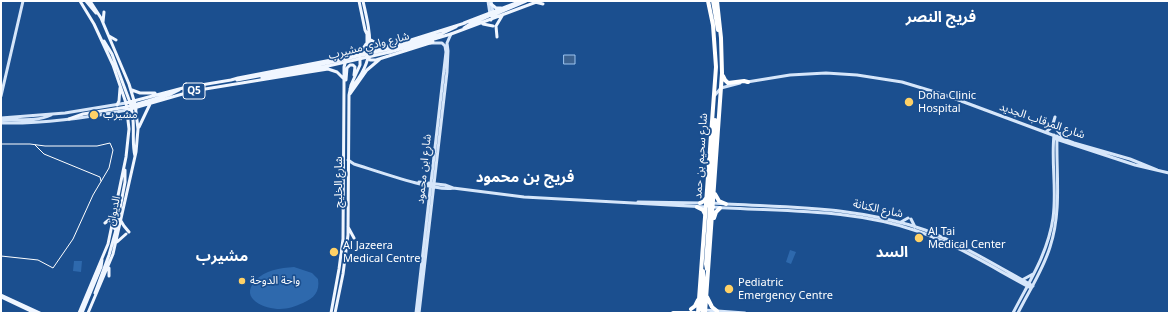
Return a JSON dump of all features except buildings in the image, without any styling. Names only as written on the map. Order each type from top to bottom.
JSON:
[{"type":"highway","name":"شارع سحيم بن حمد","points":[[702,312],[707,296],[712,222],[710,205],[707,196],[715,94],[715,49],[713,25],[708,1]]},
{"type":"highway","points":[[713,1],[718,31],[721,38]]},
{"type":"highway","name":"شارع سحيم بن حمد","points":[[702,312],[699,298],[706,216],[714,191],[722,73],[721,38],[717,1]]},
{"type":"highway","points":[[722,73],[724,80],[728,83],[748,82]]},
{"type":"highway","points":[[720,110],[723,116]]},
{"type":"highway","points":[[708,270],[706,264],[716,128],[713,118]]},
{"type":"highway","points":[[714,191],[718,200],[726,204]]},
{"type":"highway","points":[[706,216],[698,205],[704,201],[707,196]]},
{"type":"highway","points":[[712,222],[716,212],[720,208]]},
{"type":"highway","points":[[702,267],[704,283],[702,312]]},
{"type":"highway","points":[[707,296],[712,307],[717,311]]},
{"type":"highway","points":[[690,310],[695,306],[699,298]]},
{"type":"highway","points":[[673,313],[695,313]]},
{"type":"main road","points":[[80,1],[111,52],[131,106]]},
{"type":"main road","points":[[86,1],[103,22]]},
{"type":"main road","points":[[90,1],[103,22],[131,90],[131,106],[134,125],[133,147],[135,158]]},
{"type":"main road","points":[[355,56],[365,47],[366,39],[359,1]]},
{"type":"main road","points":[[363,1],[371,40],[368,50]]},
{"type":"main road","name":"Q5","points":[[492,16],[503,8],[521,1]]},
{"type":"main road","points":[[462,30],[470,24],[526,1]]},
{"type":"main road","points":[[490,2],[497,8],[503,8]]},
{"type":"main road","points":[[537,2],[543,4]]},
{"type":"main road","name":"Q5","points":[[492,16],[503,15],[537,2]]},
{"type":"main road","points":[[103,22],[104,12]]},
{"type":"main road","points":[[497,37],[496,26],[503,15]]},
{"type":"main road","name":"شارع وادي مشيرب","points":[[136,108],[192,91],[249,82],[266,77],[328,66],[443,33],[465,23],[492,16]]},
{"type":"main road","name":"شارع وادي مشيرب","points":[[231,80],[245,76],[355,56],[368,50],[388,49],[451,34],[481,24],[492,16]]},
{"type":"main road","points":[[481,24],[493,26]]},
{"type":"main road","points":[[350,90],[364,69],[368,58],[367,34],[365,30]]},
{"type":"main road","points":[[368,58],[373,60],[382,58],[426,44],[451,34]]},
{"type":"main road","points":[[109,36],[116,40]]},
{"type":"main road","points":[[101,37],[121,86],[126,103]]},
{"type":"main road","points":[[371,40],[388,49]]},
{"type":"main road","name":"شارع الخليج","points":[[335,313],[343,274],[348,226],[349,95],[352,82],[360,63],[360,58],[355,56]]},
{"type":"main road","name":"شارع الخليج","points":[[331,313],[339,269],[342,239],[344,66],[349,57]]},
{"type":"main road","points":[[349,95],[366,72],[382,58]]},
{"type":"main road","points":[[344,86],[347,68],[351,64],[355,68],[352,82]]},
{"type":"main road","points":[[328,66],[340,74],[344,79]]},
{"type":"main road","name":"شارع وادي مشيرب","points":[[131,106],[159,93],[182,88],[308,67],[328,66]]},
{"type":"main road","points":[[118,105],[121,86]]},
{"type":"main road","points":[[131,106],[171,94],[182,88]]},
{"type":"main road","points":[[131,90],[140,93],[159,93]]},
{"type":"main road","name":"Q5","points":[[126,103],[131,106]]},
{"type":"main road","points":[[138,129],[150,104]]},
{"type":"main road","name":"الديوان","points":[[79,313],[107,245],[112,226],[125,163],[131,106],[136,108],[138,129],[135,158],[116,243],[109,266],[88,313]]},
{"type":"main road","points":[[119,232],[116,228],[125,179],[125,163]]},
{"type":"main road","points":[[105,223],[110,219],[116,209]]},
{"type":"main road","points":[[116,243],[128,233],[121,220]]},
{"type":"main road","points":[[93,300],[116,230],[112,226]]},
{"type":"main road","points":[[348,226],[354,238]]},
{"type":"main road","points":[[109,266],[109,276]]},
{"type":"main road","points":[[1,296],[34,313]]},
{"type":"main road","points":[[1,296],[40,313]]},
{"type":"street","points":[[1,96],[25,1]]},
{"type":"street","points":[[490,2],[492,16]]},
{"type":"street","name":"شارع ابن محمود","points":[[419,313],[448,51],[447,43],[451,34]]},
{"type":"street","name":"شارع ابن محمود","points":[[416,313],[433,185],[431,178],[446,52],[445,46],[442,43],[426,44]]},
{"type":"street","name":"شارع المرقاب الجديد","points":[[721,88],[790,75],[826,73],[882,78],[921,87],[1046,132],[1065,141],[1123,161],[1169,173]]},
{"type":"street","points":[[715,94],[721,88]]},
{"type":"street","name":"Q5","points":[[1,120],[126,103]]},
{"type":"street","name":"شارع وادي مشيرب","points":[[1,120],[7,123],[69,119],[131,106]]},
{"type":"street","points":[[1,120],[31,119],[46,117],[53,114]]},
{"type":"street","points":[[1046,132],[1052,127],[1055,117]]},
{"type":"street","points":[[1057,130],[1065,141],[1059,145],[1057,158]]},
{"type":"street","points":[[1018,313],[1046,258],[1055,231],[1058,212],[1055,137]]},
{"type":"street","points":[[1013,313],[1044,253],[1053,217],[1055,137]]},
{"type":"street","name":"شارع المرقاب الجديد","points":[[1065,141],[1141,163],[1157,170]]},
{"type":"street","points":[[348,160],[354,164],[414,182],[524,197],[710,205]]},
{"type":"street","points":[[1123,161],[1141,163]]},
{"type":"street","points":[[348,167],[354,164]]},
{"type":"street","points":[[414,182],[427,181],[431,178]]},
{"type":"street","points":[[419,182],[433,185]]},
{"type":"street","name":"شارع الكنانة","points":[[710,205],[726,204],[828,209],[900,222],[967,249],[1022,280],[1028,285]]},
{"type":"street","name":"شارع الكنانة","points":[[710,205],[720,208],[835,213],[867,218],[899,226],[923,233],[958,248],[1017,281],[1032,287]]},
{"type":"street","points":[[754,209],[758,206]]},
{"type":"street","points":[[900,222],[910,218],[915,227]]},
{"type":"street","points":[[1022,280],[1034,273]]},
{"type":"street","points":[[1017,281],[1023,288],[1023,295]]},
{"type":"street","points":[[702,312],[717,311],[745,313]]},
{"type":"shaded area","points":[[564,55],[575,55],[575,64],[564,64]]},
{"type":"shaded area","points":[[790,250],[796,252],[791,264],[786,262]]},
{"type":"shaded area","points":[[74,261],[82,261],[81,272],[73,271]]},
{"type":"shaded area","points":[[294,267],[312,273],[318,279],[318,288],[313,297],[295,306],[280,309],[274,309],[261,305],[252,298],[250,293],[251,287],[263,274],[273,270]]},
{"type":"tram line","points":[[1,144],[97,146],[110,143],[113,150],[109,168],[93,195],[73,239],[53,268],[38,260],[1,256]]},
{"type":"tram line","points":[[35,145],[44,154],[100,177],[101,181]]},
{"type":"place","name":"Doha Clinic Hospital","points":[[909,102]]},
{"type":"place","name":"مشيرب","points":[[94,115]]},
{"type":"place","name":"Al Tai Medical Center","points":[[919,238]]},
{"type":"place","name":"Al Jazeera Medical Centre","points":[[334,252]]},
{"type":"place","name":"واحة الدوحة","points":[[242,281]]},
{"type":"place","name":"Pediatric Emergency Centre","points":[[729,289]]},
{"type":"district","name":"فريج النصر","points":[[941,18]]},
{"type":"district","name":"فريج بن محمود","points":[[525,178]]},
{"type":"district","name":"السد","points":[[892,253]]},
{"type":"district","name":"مشيرب","points":[[222,257]]}]
